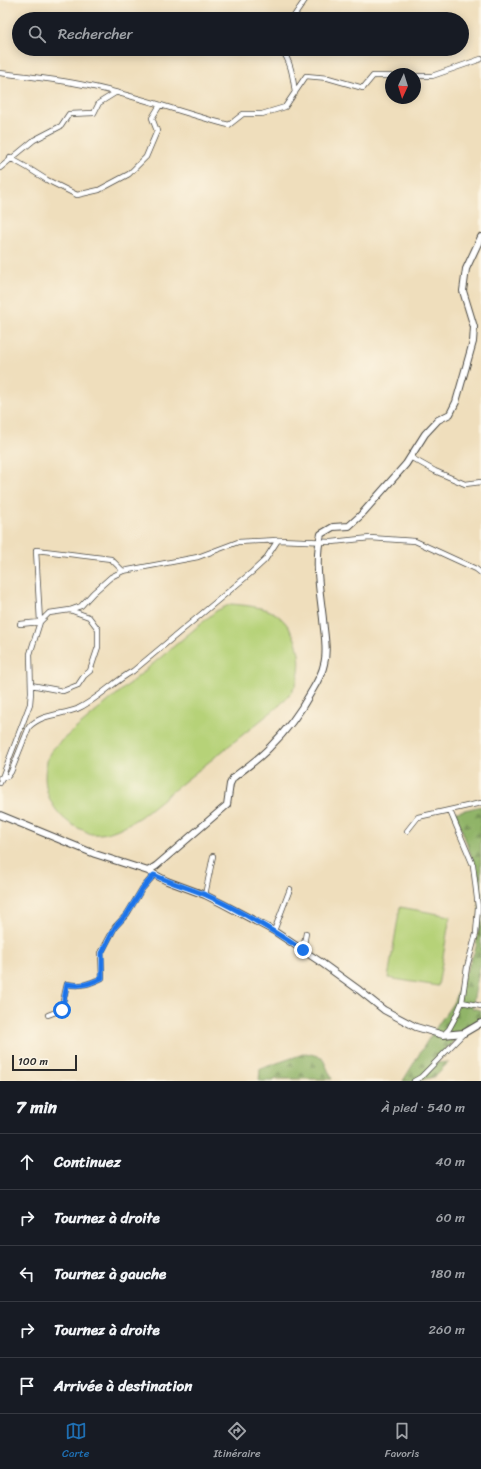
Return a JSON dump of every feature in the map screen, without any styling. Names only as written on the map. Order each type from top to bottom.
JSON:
[{"type":"street","points":[[297,12],[305,0]]},
{"type":"street","points":[[286,56],[293,74],[295,93]]},
{"type":"street","points":[[421,76],[432,76],[481,59]]},
{"type":"street","points":[[1,74],[79,84],[229,125],[243,114],[262,114],[285,107],[306,76],[328,78],[363,88],[373,76],[385,76]]},
{"type":"street","points":[[0,168],[10,158],[34,140],[61,126],[69,114],[94,113],[99,103],[115,93]]},
{"type":"street","points":[[10,158],[47,180],[77,195],[98,190],[129,174],[146,157],[157,131],[152,118],[160,105]]},
{"type":"street","points":[[48,1015],[62,1010],[67,984],[77,986],[88,985],[102,978],[102,953],[115,927],[127,914],[156,866],[226,805],[230,784],[233,778],[269,748],[285,731],[299,713],[321,676],[325,663],[325,639],[319,590],[318,563],[322,534],[333,527],[349,526],[360,516],[397,474],[425,434],[438,420],[450,414],[456,402],[472,342],[474,327],[464,291],[466,269],[481,237]]},
{"type":"street","points":[[410,457],[435,471],[465,484],[481,482]]},
{"type":"street","points":[[20,624],[40,622],[49,613],[70,610],[82,606],[111,576],[123,571],[198,557],[238,542],[278,540],[332,542],[370,538],[415,540],[476,569],[481,574]]},
{"type":"street","points":[[2,778],[8,776],[11,772],[29,728],[34,722],[76,709],[86,704],[122,677],[133,671],[252,572],[265,560],[278,540]]},
{"type":"street","points":[[2,778],[30,704],[30,654],[40,622],[36,550],[111,559],[123,571]]},
{"type":"street","points":[[31,685],[63,691],[78,685],[90,672],[98,647],[98,629],[89,617],[70,610]]},
{"type":"street","points":[[406,831],[418,818],[481,803]]},
{"type":"street","points":[[443,1035],[456,1016],[462,1002],[467,967],[476,934],[478,907],[473,865],[450,811]]},
{"type":"street","points":[[0,815],[95,854],[151,873],[167,881],[205,895],[274,931],[360,990],[384,1010],[416,1027],[443,1035],[464,1033]]},
{"type":"street","points":[[205,895],[213,856]]},
{"type":"street","points":[[274,931],[290,888]]},
{"type":"street","points":[[303,950],[306,933]]},
{"type":"street","points":[[462,1002],[481,1006]]},
{"type":"street","points":[[414,1081],[421,1077],[464,1033],[481,1023]]},
{"type":"green space","points":[[231,604],[254,607],[272,612],[283,620],[289,628],[298,647],[300,667],[295,686],[292,691],[280,705],[140,817],[117,830],[98,834],[90,834],[70,823],[61,816],[55,808],[46,788],[46,767],[51,751],[216,611]]},
{"type":"green space","points":[[481,806],[481,961],[472,1008],[481,1010],[481,1020],[464,1029],[434,1063],[449,1062],[434,1077],[416,1081],[403,1081],[429,1038],[453,1003],[476,948],[480,911],[478,879],[459,822],[453,813]]},
{"type":"green space","points":[[400,907],[450,916],[438,986],[388,978]]},
{"type":"green space","points":[[306,1053],[322,1057],[332,1079],[276,1079],[273,1081],[259,1081],[260,1069]]},
{"type":"route","points":[[62,1010],[67,984],[77,986],[88,985],[102,978],[102,953],[115,927],[127,914],[142,889],[154,875],[205,895],[223,904],[274,931],[303,950]]}]
